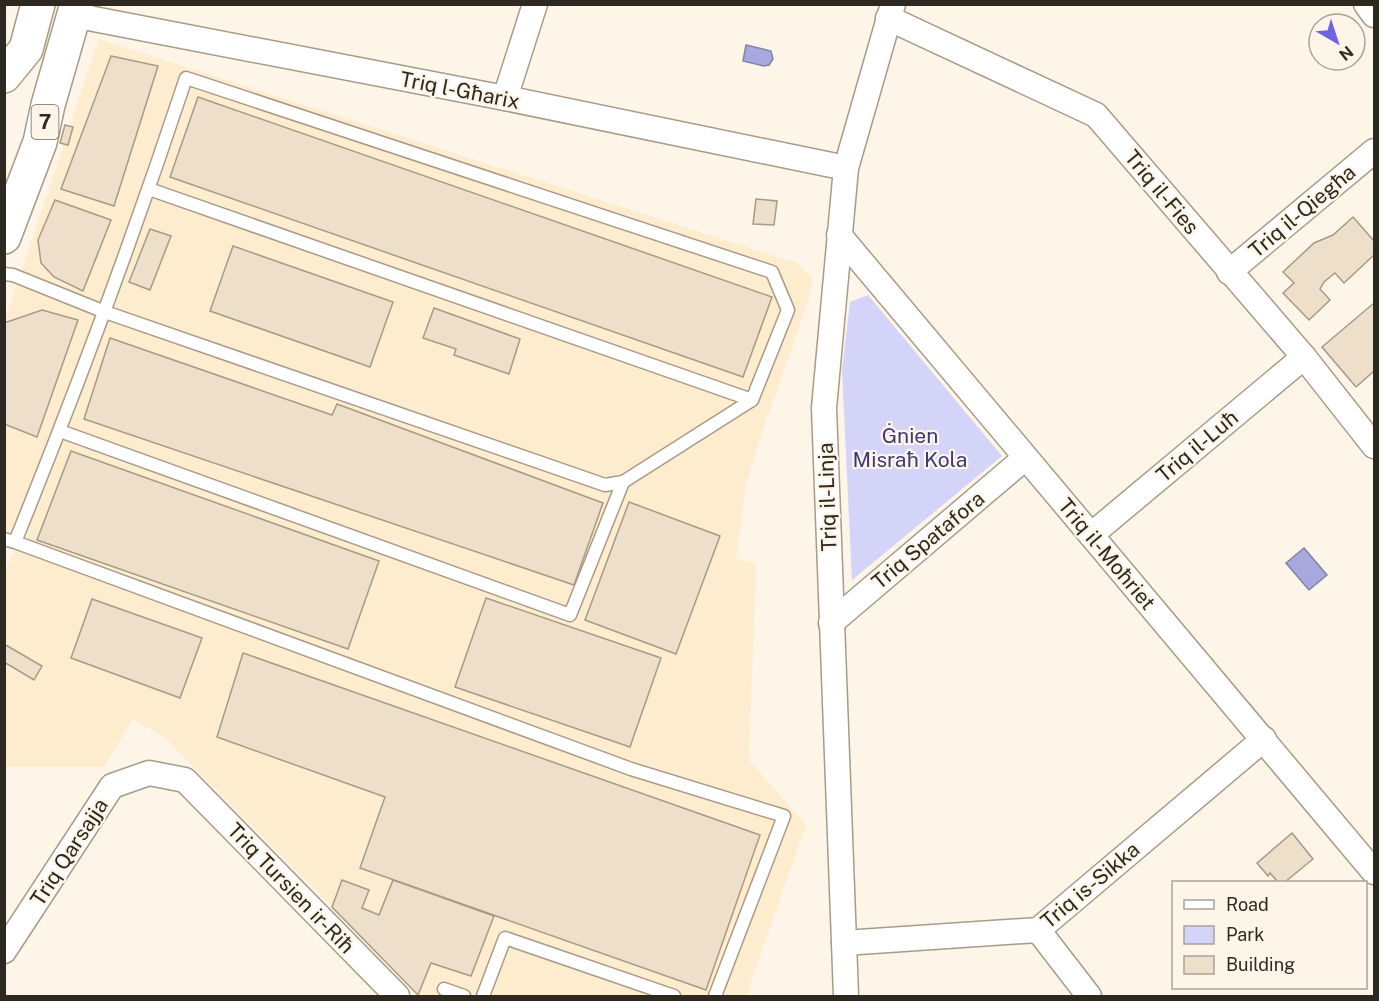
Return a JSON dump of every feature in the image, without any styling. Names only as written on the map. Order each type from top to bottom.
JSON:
[{"type":"highway","points":[[4,76],[26,49],[38,4]]},
{"type":"highway","name":"7","points":[[4,237],[40,142],[48,105],[86,11]]},
{"type":"street","points":[[505,98],[535,4]]},
{"type":"street","points":[[1366,4],[1374,15]]},
{"type":"street","name":"Triq l-Għarix","points":[[86,11],[846,168]]},
{"type":"street","name":"Triq il-Linja","points":[[846,996],[824,408],[846,168],[890,11]]},
{"type":"street","name":"Triq il-Fies","points":[[890,11],[1096,115],[1304,357],[1374,446]]},
{"type":"street","name":"Triq il-Qiegħa","points":[[1229,272],[1374,151]]},
{"type":"street","name":"Triq il-Moħriet","points":[[839,235],[1374,872]]},
{"type":"street","name":"Triq il-Luħ","points":[[1091,535],[1304,357]]},
{"type":"street","name":"Triq Spatafora","points":[[831,623],[1025,458]]},
{"type":"street","name":"Triq is-Sikka","points":[[844,943],[1038,930],[1264,739]]},
{"type":"street","name":"Triq Qarsajja","points":[[4,951],[112,786],[149,773],[185,780]]},
{"type":"street","name":"Triq Tursien ir-Riħ","points":[[185,780],[397,996]]},
{"type":"street","points":[[1038,930],[1089,996]]},
{"type":"lane","points":[[4,274],[105,312],[605,485],[623,482],[752,400],[788,310],[772,272],[186,78],[149,189],[105,312],[60,431],[10,540],[630,769],[784,816],[715,996]]},
{"type":"lane","points":[[149,189],[752,400]]},
{"type":"lane","points":[[60,431],[570,615],[623,482]]},
{"type":"lane","points":[[483,996],[505,938],[674,996]]},
{"type":"lane","points":[[444,990],[464,996]]},
{"type":"shaded area","points":[[99,39],[797,263],[813,278],[809,298],[746,485],[736,558],[756,564],[749,760],[806,825],[746,996],[420,996],[165,738],[133,719],[104,767],[5,767],[5,569],[24,536],[5,529],[5,321]]},
{"type":"shaded area","points":[[746,45],[771,51],[773,59],[769,65],[743,61]]},
{"type":"shaded area","points":[[1304,548],[1327,575],[1309,590],[1286,563]]},
{"type":"green space","name":"Ġnien Misraħ Kola","points":[[868,295],[1002,456],[852,580],[842,370],[850,302]]},
{"type":"building","points":[[111,56],[158,66],[114,206],[61,189]]},
{"type":"building","points":[[198,97],[772,297],[743,377],[170,177]]},
{"type":"building","points":[[65,125],[73,127],[68,145],[60,143]]},
{"type":"building","points":[[756,199],[777,201],[774,225],[753,224]]},
{"type":"building","points":[[55,200],[111,220],[83,291],[54,277],[41,263],[38,240]]},
{"type":"building","points":[[1353,217],[1374,241],[1374,255],[1344,283],[1335,273],[1324,282],[1320,289],[1330,300],[1309,320],[1283,293],[1294,283],[1283,272],[1314,243],[1333,235]]},
{"type":"building","points":[[150,229],[171,236],[150,290],[129,282]]},
{"type":"building","points":[[233,246],[393,302],[370,367],[210,311]]},
{"type":"building","points":[[1374,303],[1374,371],[1356,387],[1322,347]]},
{"type":"building","points":[[434,308],[520,339],[509,374],[454,355],[456,349],[423,338]]},
{"type":"building","points":[[42,310],[78,320],[37,437],[4,424],[4,323]]},
{"type":"building","points":[[110,338],[332,415],[337,404],[603,503],[574,585],[84,419]]},
{"type":"building","points":[[71,451],[379,561],[348,649],[37,540]]},
{"type":"building","points":[[629,502],[720,536],[676,654],[585,620]]},
{"type":"building","points":[[486,598],[661,658],[630,747],[455,687]]},
{"type":"building","points":[[92,599],[202,638],[180,698],[71,658]]},
{"type":"building","points":[[4,644],[42,666],[34,680],[4,662]]},
{"type":"building","points":[[243,653],[760,835],[706,990],[360,868],[385,797],[217,737]]},
{"type":"building","points":[[1292,833],[1313,859],[1286,881],[1277,881],[1270,873],[1268,876],[1257,863]]},
{"type":"building","points":[[342,880],[369,890],[362,908],[379,915],[393,880],[494,916],[471,976],[431,963],[418,995],[332,907]]}]
